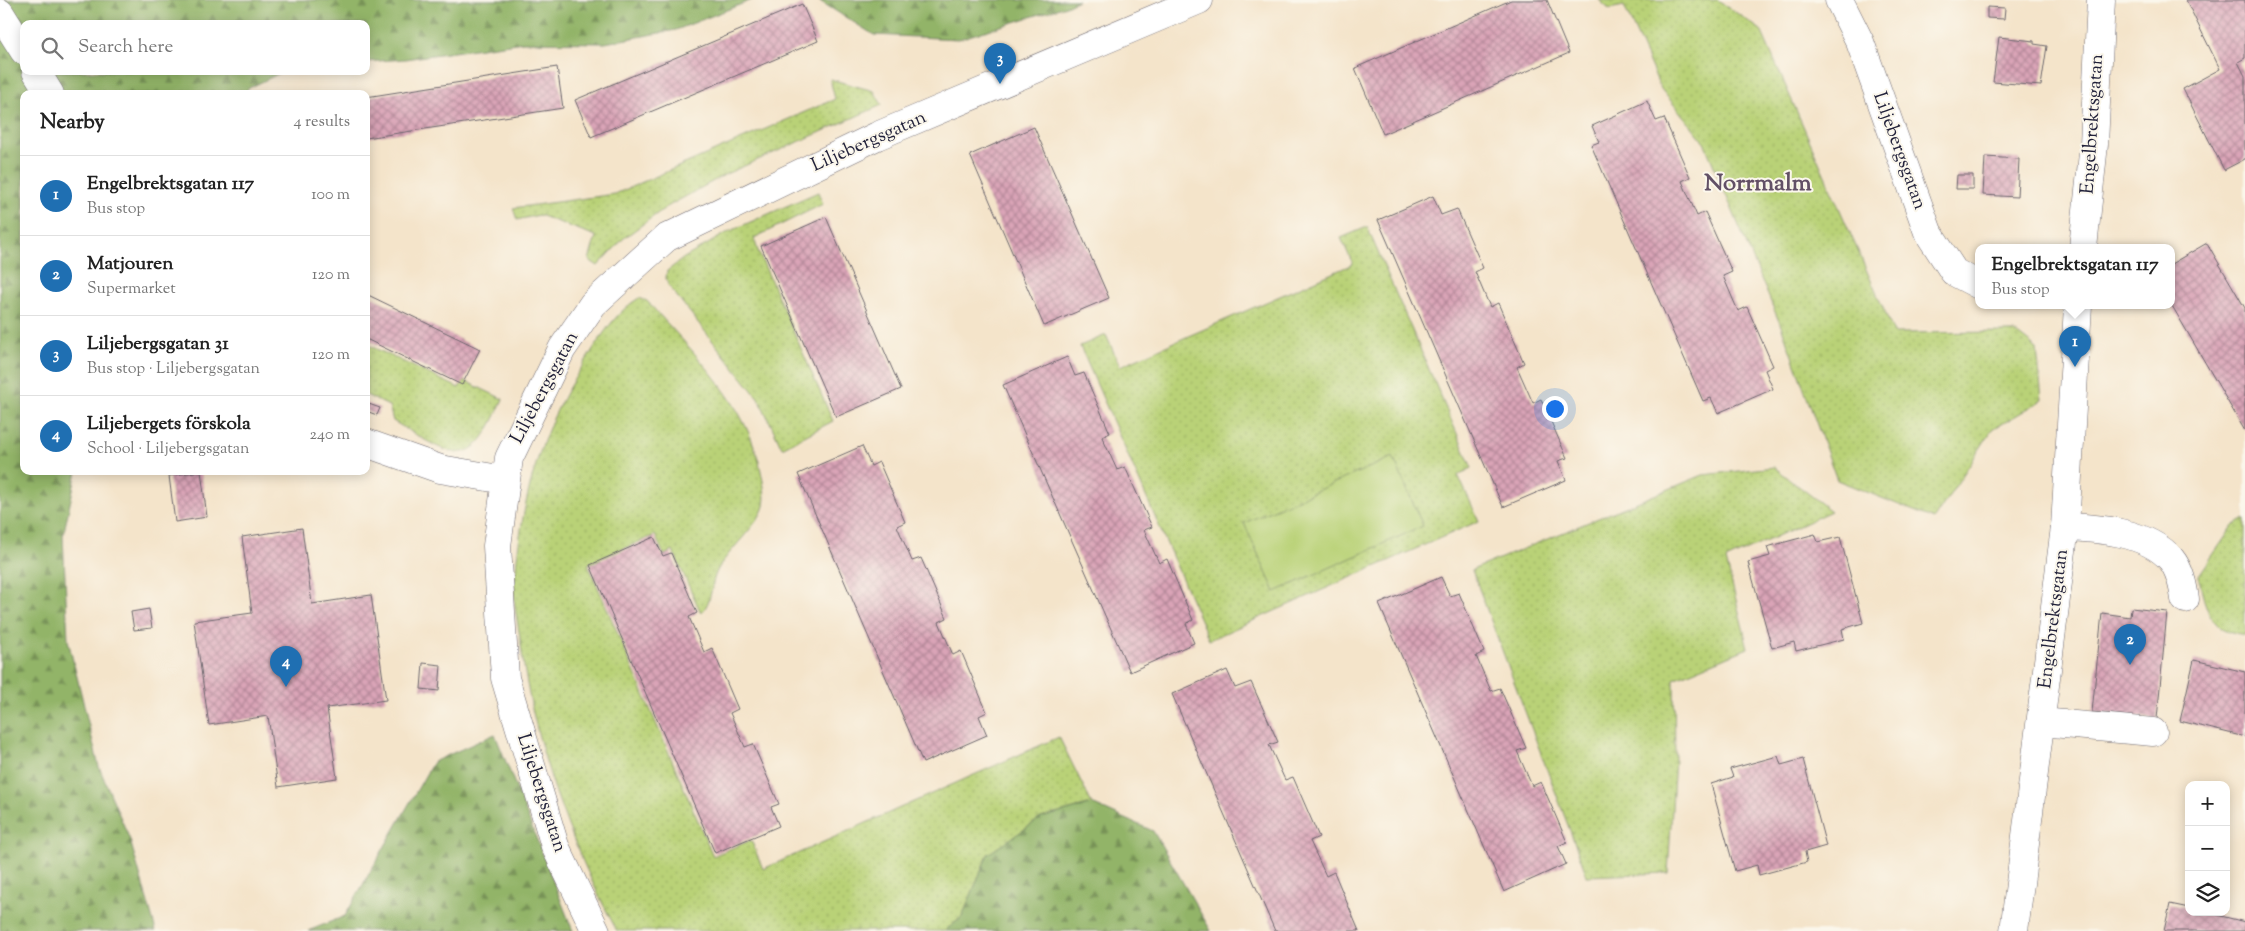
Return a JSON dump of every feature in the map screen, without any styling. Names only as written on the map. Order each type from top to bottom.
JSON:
[{"type":"street","name":"Liljebergsgatan","points":[[596,931],[555,846],[505,678],[497,546],[509,458],[562,349],[594,304],[666,238],[877,136],[1197,0]]},
{"type":"street","name":"Liljebergsgatan","points":[[1839,0],[1860,42],[1928,232],[1954,272],[1975,283]]},
{"type":"street","name":"Engelbrektsgatan","points":[[2083,244],[2094,144],[2100,0]]},
{"type":"street","points":[[0,12],[20,44]]},
{"type":"street","points":[[38,75],[48,90]]},
{"type":"street","name":"Engelbrektsgatan","points":[[2014,931],[2066,526],[2078,309]]},
{"type":"street","points":[[370,444],[440,469],[505,480]]},
{"type":"street","points":[[2066,526],[2119,531],[2157,548],[2171,559],[2182,579],[2185,599]]},
{"type":"street","points":[[2041,722],[2152,732]]},
{"type":"green space","points":[[0,0],[752,0],[676,30],[605,43],[523,42],[405,59],[370,62],[370,20],[20,20],[20,75],[276,75],[247,90],[20,90],[20,475],[76,475],[63,536],[68,640],[99,767],[130,840],[156,931],[0,931]]},
{"type":"green space","points":[[818,0],[1078,0],[1066,6],[959,39],[874,35]]},
{"type":"green space","points":[[1599,0],[1718,0],[1761,30],[1894,333],[2015,332],[2037,349],[2042,400],[1992,430],[1934,519],[1837,480],[1783,331],[1703,140],[1661,89],[1624,6],[1609,9]]},
{"type":"green space","points":[[830,79],[874,91],[882,105],[726,174],[665,208],[624,238],[598,266],[589,260],[596,236],[539,215],[517,220],[513,208],[615,194],[835,99]]},
{"type":"green space","points":[[818,192],[823,204],[754,238],[833,421],[782,448],[759,399],[668,285],[666,278],[667,271],[684,258],[730,231]]},
{"type":"green space","points":[[1367,227],[1472,468],[1458,475],[1479,521],[1209,640],[1080,346],[1106,335],[1120,366],[1353,264],[1341,238]]},
{"type":"green space","points":[[639,298],[647,301],[683,340],[717,381],[732,403],[756,450],[764,487],[765,502],[761,513],[750,530],[717,571],[708,603],[701,613],[673,551],[664,555],[655,535],[588,564],[713,856],[751,840],[763,869],[1059,737],[1092,804],[1041,818],[989,854],[962,917],[945,931],[617,931],[599,896],[568,825],[543,752],[526,676],[515,604],[514,584],[524,510],[537,462],[554,416],[565,394],[612,322]]},
{"type":"green space","points":[[370,346],[459,388],[463,380],[503,399],[492,424],[481,440],[470,449],[458,452],[446,450],[431,443],[393,421],[389,406],[370,397]]},
{"type":"green space","points":[[1393,457],[1423,526],[1275,592],[1244,523]]},
{"type":"green space","points":[[1774,467],[1831,511],[1726,560],[1748,648],[1674,679],[1675,759],[1668,873],[1587,876],[1472,570],[1703,475]]},
{"type":"green space","points":[[2245,519],[2245,635],[2225,630],[2212,618],[2204,600],[2199,575],[2233,526]]},
{"type":"green space","points":[[495,734],[573,931],[308,931],[345,916],[433,762]]},
{"type":"green space","points":[[1092,804],[1153,831],[1211,931],[945,931],[962,917],[988,854],[1041,818]]},
{"type":"building","points":[[1511,0],[1547,0],[1569,53],[1383,134],[1355,68]]},
{"type":"building","points":[[2186,0],[2245,0],[2245,58],[2238,62],[2245,76],[2245,159],[2224,170],[2183,89],[2220,69]]},
{"type":"building","points":[[802,4],[818,41],[591,137],[575,100]]},
{"type":"building","points":[[1987,7],[2005,8],[2004,19],[1987,18]]},
{"type":"building","points":[[1999,37],[2034,41],[2034,44],[2047,46],[2041,86],[1993,82]]},
{"type":"building","points":[[1008,46],[1011,53],[995,60],[992,53]]},
{"type":"building","points":[[557,67],[563,108],[370,137],[370,96]]},
{"type":"building","points":[[1647,101],[1656,121],[1664,118],[1690,177],[1682,181],[1697,216],[1705,212],[1732,272],[1723,276],[1738,311],[1747,307],[1773,366],[1765,370],[1773,389],[1718,413],[1711,398],[1703,401],[1591,145],[1599,142],[1592,126]]},
{"type":"building","points":[[1034,127],[1109,298],[1044,326],[970,155]]},
{"type":"building","points":[[1985,157],[2019,159],[2017,197],[1983,195]]},
{"type":"building","points":[[1957,175],[1973,175],[1973,189],[1956,189]]},
{"type":"building","points":[[1433,196],[1441,215],[1457,209],[1483,268],[1475,272],[1490,307],[1498,303],[1524,363],[1517,367],[1533,403],[1541,399],[1567,458],[1558,461],[1566,480],[1503,507],[1378,220]]},
{"type":"building","points":[[826,217],[901,389],[836,417],[761,246]]},
{"type":"building","points":[[2207,243],[2245,308],[2245,431],[2174,309],[2175,262]]},
{"type":"building","points":[[370,296],[480,349],[462,385],[370,341]]},
{"type":"building","points":[[1067,357],[1075,376],[1084,373],[1110,433],[1102,437],[1117,470],[1125,467],[1152,527],[1144,530],[1159,563],[1167,559],[1193,620],[1186,624],[1194,643],[1130,672],[1003,385]]},
{"type":"building","points":[[370,404],[380,408],[377,415],[370,412]]},
{"type":"building","points":[[862,446],[871,466],[879,462],[905,522],[897,526],[912,561],[921,558],[947,618],[939,622],[953,655],[961,651],[987,712],[979,716],[987,735],[923,763],[798,474]]},
{"type":"building","points":[[202,475],[207,517],[175,522],[169,476]]},
{"type":"building","points":[[302,528],[312,604],[371,595],[386,700],[327,708],[337,778],[278,787],[268,716],[209,725],[194,621],[252,613],[242,537]]},
{"type":"building","points":[[1815,534],[1818,542],[1840,537],[1863,623],[1842,629],[1844,639],[1796,651],[1794,642],[1772,648],[1748,562],[1770,556],[1767,547]]},
{"type":"building","points":[[654,537],[663,556],[671,553],[697,613],[689,617],[704,652],[712,648],[738,709],[730,713],[745,747],[753,744],[779,804],[771,807],[779,826],[715,853],[590,565]]},
{"type":"building","points":[[1441,577],[1450,596],[1459,593],[1484,652],[1476,656],[1491,691],[1500,688],[1526,748],[1517,751],[1532,786],[1541,782],[1567,842],[1558,846],[1566,864],[1504,892],[1379,604]]},
{"type":"building","points":[[2131,608],[2167,612],[2157,719],[2092,712],[2102,613],[2130,617]]},
{"type":"building","points":[[149,609],[152,628],[134,630],[131,612]]},
{"type":"building","points":[[2194,660],[2245,672],[2245,737],[2180,721]]},
{"type":"building","points":[[423,663],[441,665],[439,691],[421,689]]},
{"type":"building","points":[[1227,670],[1235,688],[1251,682],[1278,742],[1269,745],[1285,780],[1293,777],[1319,837],[1310,841],[1326,876],[1334,872],[1359,931],[1275,931],[1172,694]]},
{"type":"building","points":[[1778,756],[1781,765],[1803,759],[1826,846],[1805,852],[1807,862],[1759,875],[1757,865],[1735,871],[1711,784],[1733,777],[1730,769]]},
{"type":"building","points":[[2170,904],[2185,907],[2185,916],[2221,916],[2245,922],[2245,931],[2164,931]]},
{"type":"place","name":"Liljebergsgatan 31","points":[[1000,84]]},
{"type":"place","name":"Engelbrektsgatan 117","points":[[2075,367]]},
{"type":"place","name":"Matjouren","points":[[2130,665]]},
{"type":"place","name":"Liljebergets förskola","points":[[286,687]]},
{"type":"district","name":"Norrmalm","points":[[1758,184]]}]
